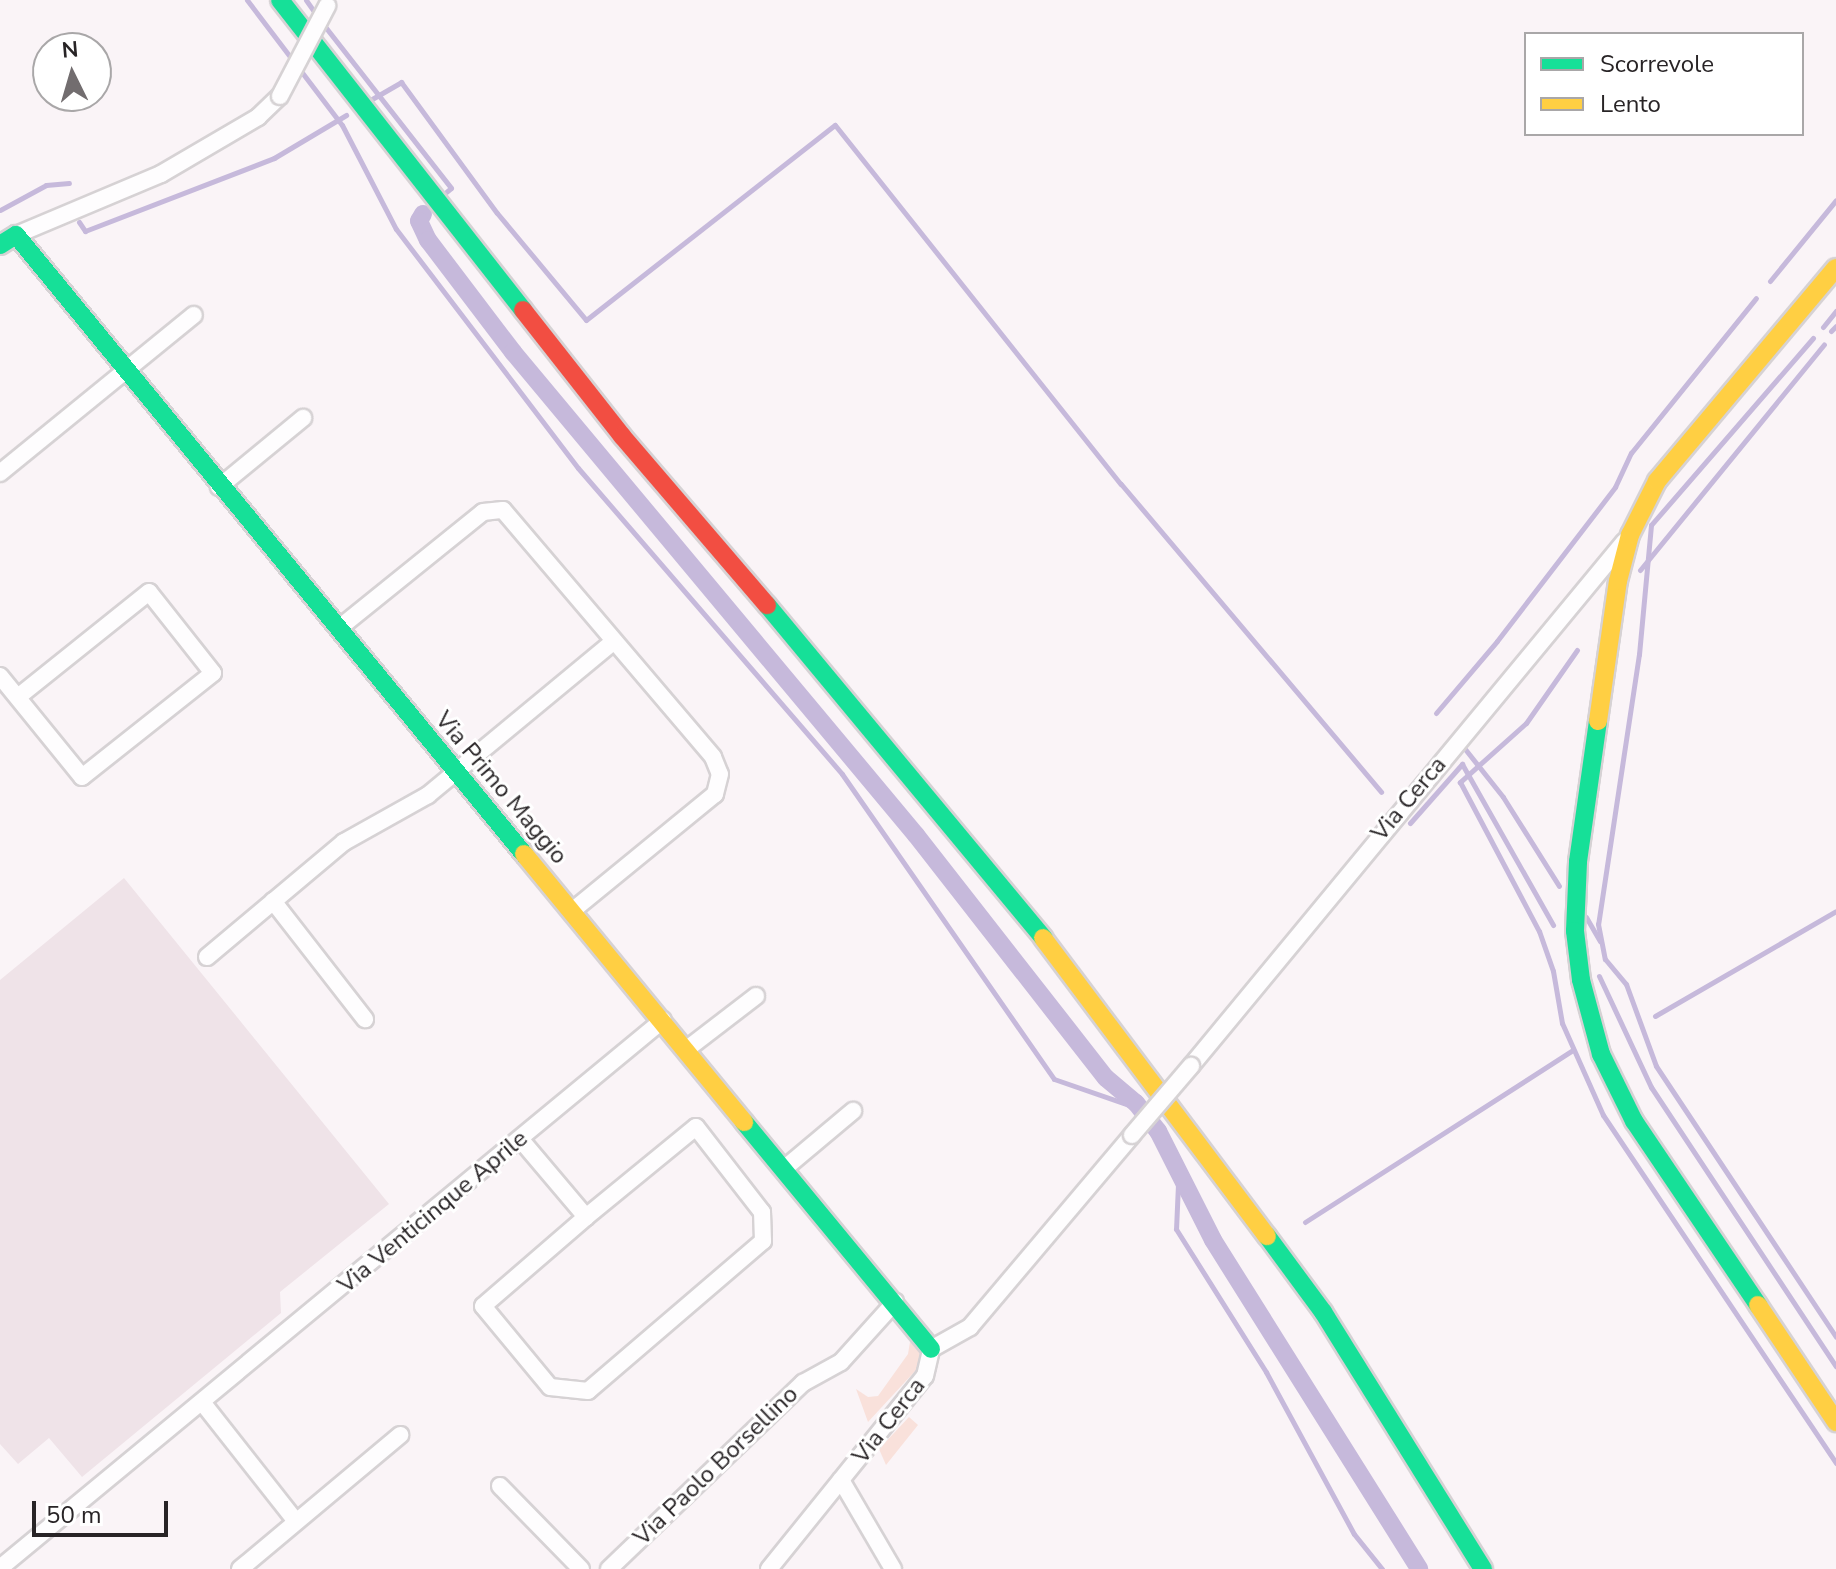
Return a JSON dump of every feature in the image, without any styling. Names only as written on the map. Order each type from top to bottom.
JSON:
[{"type":"main road","points":[[280,0],[622,436],[868,723],[1101,1009],[1323,1312],[1483,1569]]},
{"type":"main road","name":"Via Primo Maggio","points":[[8,240],[34,258],[124,372],[687,1049],[931,1349]]},
{"type":"main road","points":[[1836,268],[1657,481],[1630,535],[1618,581],[1578,862],[1575,931],[1581,980],[1601,1054],[1634,1121],[1836,1422]]},
{"type":"street","points":[[8,240],[161,174],[258,117],[280,96],[328,3]]},
{"type":"street","points":[[0,473],[194,315]]},
{"type":"street","points":[[219,487],[303,418]]},
{"type":"street","points":[[338,629],[483,512],[503,510],[713,757],[720,774],[715,794],[572,911]]},
{"type":"street","name":"Via Cerca","points":[[769,1569],[925,1376],[931,1349],[970,1327],[1191,1066],[1630,535]]},
{"type":"street","points":[[0,676],[82,777],[213,673],[149,592],[18,697]]},
{"type":"street","points":[[207,957],[344,842],[428,795],[453,769],[614,641]]},
{"type":"street","points":[[273,901],[365,1019]]},
{"type":"street","points":[[687,1049],[756,996]]},
{"type":"street","name":"Via Venticinque Aprile","points":[[0,1568],[663,1020]]},
{"type":"street","points":[[785,1168],[853,1111]]},
{"type":"street","points":[[696,1127],[762,1212],[763,1241],[588,1391],[550,1387],[483,1306],[586,1217],[696,1127]]},
{"type":"street","points":[[521,1140],[586,1217]]},
{"type":"street","name":"Via Paolo Borsellino","points":[[609,1569],[803,1383],[841,1362],[895,1302]]},
{"type":"street","points":[[202,1402],[295,1520]]},
{"type":"street","points":[[240,1569],[400,1435]]},
{"type":"street","points":[[841,1480],[893,1569]]},
{"type":"street","points":[[500,1486],[581,1569]]},
{"type":"shaded area","points":[[124,878],[389,1204],[280,1292],[281,1313],[82,1477],[49,1438],[18,1464],[0,1444],[0,980]]},
{"type":"shaded area","points":[[910,1342],[920,1351],[917,1369],[868,1422],[856,1389],[868,1397],[878,1396],[908,1354]]},
{"type":"shaded area","points":[[909,1417],[918,1425],[886,1465],[879,1449]]},
{"type":"waterway","points":[[247,0],[342,125],[396,229],[578,468],[842,774],[1054,1079],[1132,1106],[1156,1138],[1178,1184],[1176,1229],[1266,1372],[1354,1534],[1382,1569]]},
{"type":"waterway","points":[[306,0],[317,16]]},
{"type":"waterway","points":[[323,24],[451,188],[445,193]]},
{"type":"waterway","points":[[372,99],[401,82],[497,213],[586,320],[835,125],[1121,484],[1381,792]]},
{"type":"waterway","points":[[79,222],[85,231],[274,158],[346,115]]},
{"type":"waterway","points":[[0,210],[46,185],[69,183]]},
{"type":"waterway","points":[[1770,281],[1836,200]]},
{"type":"waterway","points":[[423,214],[419,221],[428,240],[513,352],[916,835],[1106,1078],[1136,1103],[1158,1131],[1213,1240],[1419,1569]]},
{"type":"waterway","points":[[1436,713],[1497,641],[1615,487],[1631,453],[1756,298]]},
{"type":"waterway","points":[[1823,327],[1836,311]]},
{"type":"waterway","points":[[1831,331],[1836,326]]},
{"type":"waterway","points":[[1813,338],[1651,525],[1639,654],[1598,924],[1605,959],[1626,984],[1656,1066],[1836,1337]]},
{"type":"waterway","points":[[1640,570],[1824,344]]},
{"type":"waterway","points":[[1577,650],[1526,723],[1460,782],[1539,931],[1553,971],[1562,1023],[1603,1115],[1836,1463]]},
{"type":"waterway","points":[[1465,749],[1503,797],[1559,886]]},
{"type":"waterway","points":[[1410,823],[1462,764],[1553,925]]},
{"type":"waterway","points":[[1655,1016],[1836,911]]},
{"type":"waterway","points":[[1586,917],[1600,941]]},
{"type":"waterway","points":[[1599,976],[1651,1087],[1836,1366]]},
{"type":"waterway","points":[[1305,1222],[1573,1050]]},
{"type":"traffic: fast","points":[[280,0],[523,310]]},
{"type":"traffic: fast","points":[[0,245],[16,235],[524,854]]},
{"type":"traffic: fast","points":[[767,605],[1043,938]]},
{"type":"traffic: fast","points":[[1598,721],[1578,862],[1575,931],[1581,980],[1601,1054],[1634,1121],[1758,1305]]},
{"type":"traffic: fast","points":[[744,1122],[931,1349]]},
{"type":"traffic: fast","points":[[1267,1236],[1323,1312],[1483,1569]]},
{"type":"traffic: slow","points":[[1598,721],[1618,581],[1630,535],[1657,481],[1836,268]]},
{"type":"traffic: slow","points":[[524,854],[744,1122]]},
{"type":"traffic: slow","points":[[1043,938],[1267,1236]]},
{"type":"traffic: slow","points":[[1758,1305],[1836,1422]]},
{"type":"traffic: jam","points":[[523,310],[622,436],[767,605]]}]
